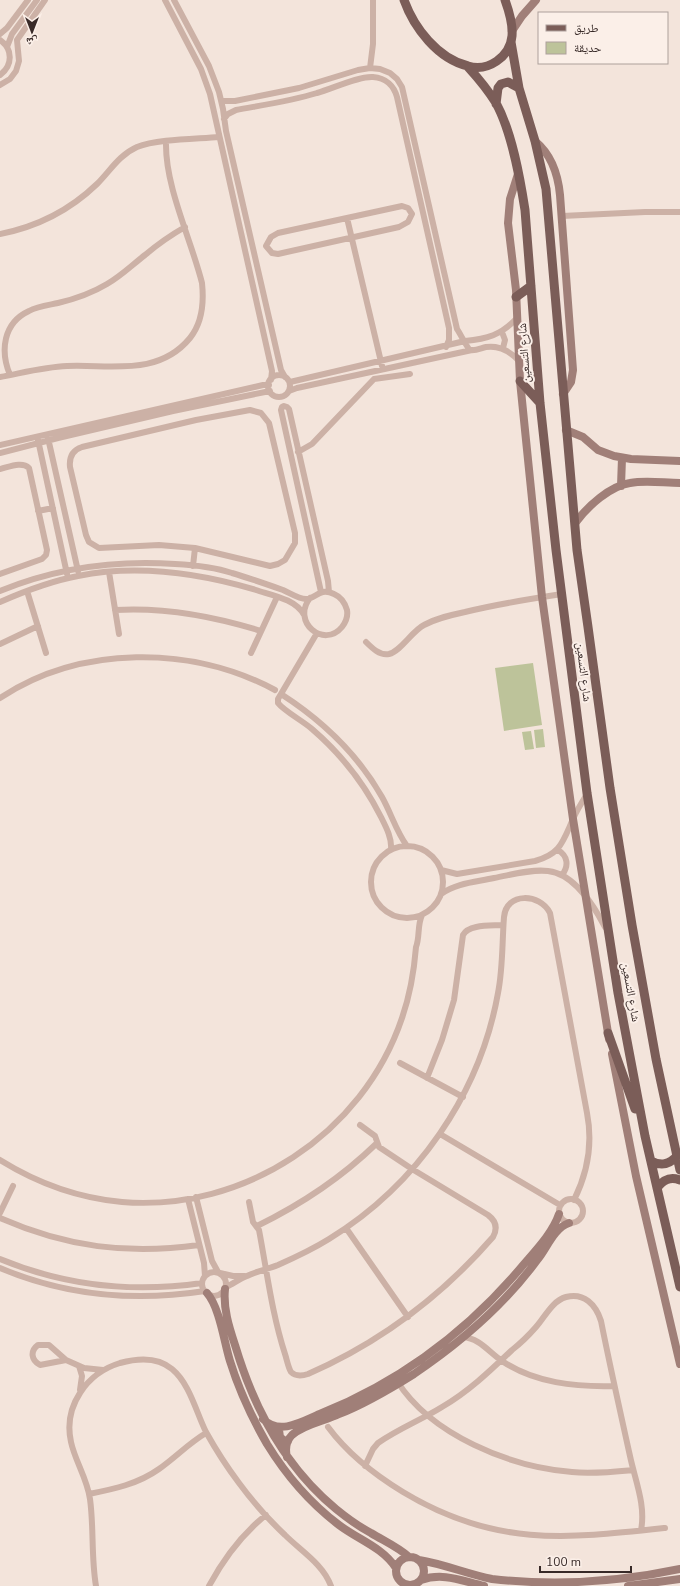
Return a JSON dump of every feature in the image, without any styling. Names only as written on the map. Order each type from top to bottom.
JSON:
[{"type":"main road","points":[[404,0],[415,22],[431,43],[451,58],[468,67],[479,68],[494,63],[502,57],[511,42],[512,31],[505,0]]},
{"type":"main road","name":"شارع التسعين","points":[[511,42],[519,88],[543,172],[549,209],[566,430],[576,522],[577,550],[612,804],[643,993],[680,1170]]},
{"type":"main road","name":"شارع التسعين","points":[[468,67],[496,104],[505,124],[518,174],[525,210],[540,404],[587,793],[618,993],[645,1136],[680,1287]]},
{"type":"main road","points":[[496,104],[498,88],[501,84],[508,82],[519,88]]},
{"type":"main road","points":[[516,297],[531,286]]},
{"type":"main road","points":[[520,382],[540,404]]},
{"type":"main road","points":[[608,1033],[645,1136]]},
{"type":"main road","points":[[651,1161],[656,1164],[668,1164],[677,1156]]},
{"type":"main road","points":[[657,1188],[665,1180],[671,1178],[680,1180]]},
{"type":"street","points":[[0,34],[7,28],[28,0],[36,2],[12,34],[7,47]]},
{"type":"street","points":[[0,85],[10,79],[16,71],[19,61],[17,40],[45,0]]},
{"type":"street","points":[[165,0],[205,77],[210,94],[272,372],[270,385],[274,395],[280,397],[297,388],[488,347],[503,348],[519,361]]},
{"type":"street","points":[[174,0],[211,70],[222,101],[226,131],[281,370],[290,382]]},
{"type":"street","points":[[370,68],[373,44],[373,0]]},
{"type":"street","points":[[512,31],[522,16],[536,0]]},
{"type":"street","points":[[0,40],[7,47],[10,60],[7,68],[0,75]]},
{"type":"street","points":[[222,101],[235,101],[285,91],[358,70],[370,68],[380,69],[390,73],[397,79],[402,87],[456,325],[465,341],[467,348],[472,350]]},
{"type":"street","points":[[340,75],[343,79],[343,85]]},
{"type":"street","points":[[224,119],[228,114],[236,110],[296,98],[363,78],[372,77],[385,81],[392,86],[449,328],[449,340],[446,347]]},
{"type":"street","points":[[333,78],[333,84],[337,87]]},
{"type":"street","points":[[0,234],[34,225],[57,214],[88,192],[121,158],[129,152],[146,144],[219,137]]},
{"type":"street","points":[[535,141],[546,152],[556,172],[560,195],[574,370],[571,382],[564,394]]},
{"type":"street","points":[[0,377],[65,366],[121,366],[149,364],[174,354],[192,335],[199,323],[203,310],[204,296],[199,270],[168,169],[166,142]]},
{"type":"street","points":[[518,174],[510,199],[508,215],[516,297],[520,382],[542,597],[573,819],[608,1033],[636,1176],[680,1364]]},
{"type":"street","points":[[245,251],[266,246],[271,237],[278,233],[402,206],[408,208],[412,214]]},
{"type":"street","points":[[412,214],[430,208]]},
{"type":"street","points":[[562,216],[680,212]]},
{"type":"street","points":[[266,246],[272,253],[278,254],[352,238],[402,226],[410,220],[412,214]]},
{"type":"street","points":[[347,218],[383,370]]},
{"type":"street","points":[[10,375],[3,357],[4,342],[9,329],[22,314],[81,296],[105,286],[116,279],[164,240],[185,227]]},
{"type":"street","points":[[249,268],[257,266]]},
{"type":"street","points":[[290,382],[382,362],[465,341],[483,340],[502,332],[516,319]]},
{"type":"street","points":[[502,332],[505,340],[503,348]]},
{"type":"street","points":[[298,452],[312,444],[374,379],[410,374]]},
{"type":"street","points":[[38,440],[1,453],[0,445],[38,440],[160,414],[270,385],[277,376],[285,377]]},
{"type":"street","points":[[289,391],[290,382]]},
{"type":"street","points":[[48,438],[263,385],[270,385]]},
{"type":"street","points":[[321,592],[281,410],[284,406],[289,409],[328,581],[329,592]]},
{"type":"street","points":[[250,410],[261,413],[269,423],[295,533],[293,546],[285,560],[270,566],[195,548],[159,545],[99,548],[89,542],[70,467],[70,460],[73,453],[82,447],[212,416],[250,410]]},
{"type":"street","points":[[160,414],[164,427]]},
{"type":"street","points":[[566,430],[582,438],[598,450],[622,458],[680,461]]},
{"type":"street","points":[[48,438],[79,576]]},
{"type":"street","points":[[38,440],[68,578]]},
{"type":"street","points":[[621,486],[622,458]]},
{"type":"street","points":[[0,469],[21,464],[28,466],[47,550],[46,555],[39,560],[0,574]]},
{"type":"street","points":[[576,522],[593,503],[621,486],[631,483],[680,483]]},
{"type":"street","points":[[38,511],[53,508]]},
{"type":"street","points":[[193,566],[195,548]]},
{"type":"street","points":[[0,591],[36,578],[78,568],[130,563],[193,566],[229,572],[303,598],[310,598],[321,592],[329,592],[338,596],[345,604],[346,619],[342,627],[335,633],[326,635],[317,633],[307,624],[304,614],[305,606],[310,598]]},
{"type":"street","points":[[0,602],[27,591],[68,578],[109,572],[155,571],[190,574],[230,582],[277,597],[297,606],[304,614]]},
{"type":"street","points":[[109,572],[119,634]]},
{"type":"street","points":[[27,591],[46,653]]},
{"type":"street","points":[[366,642],[379,653],[384,655],[390,654],[396,651],[412,633],[423,625],[438,619],[497,604],[562,594]]},
{"type":"street","points":[[251,653],[277,597]]},
{"type":"street","points":[[115,610],[151,610],[186,613],[221,620],[261,632]]},
{"type":"street","points":[[0,644],[38,626]]},
{"type":"street","points":[[317,633],[278,692],[279,705],[321,737],[355,775],[384,822],[390,838],[392,849]]},
{"type":"street","points":[[0,698],[32,680],[60,670],[88,662],[118,658],[149,657],[179,660],[210,666],[254,679],[278,692],[332,732],[353,755],[374,784],[407,846]]},
{"type":"street","points":[[441,870],[457,874],[548,857],[558,850],[567,836],[573,819],[587,793]]},
{"type":"street","points":[[407,846],[416,847],[428,853],[437,862],[441,870],[443,886],[441,894],[434,907],[422,915],[412,918],[404,918],[389,914],[377,903],[371,889],[370,881],[373,868],[377,860],[392,849],[407,846]]},
{"type":"street","points":[[558,850],[564,855],[567,863],[562,875]]},
{"type":"street","points":[[548,857],[549,871]]},
{"type":"street","points":[[522,863],[524,873]]},
{"type":"street","points":[[441,894],[449,888],[458,885],[524,873],[549,871],[562,875],[586,895],[608,932]]},
{"type":"street","points":[[0,1268],[50,1286],[108,1296],[146,1297],[206,1292],[214,1296],[246,1276],[266,1269],[313,1248],[346,1228],[374,1207],[412,1169],[440,1134],[463,1097],[481,1056],[494,1014],[501,970],[504,913],[510,904],[520,899],[537,899],[547,907],[550,913],[589,1124],[589,1158],[583,1179],[574,1200]]},
{"type":"street","points":[[0,1160],[24,1175],[54,1187],[89,1197],[122,1202],[155,1202],[188,1199],[222,1191],[246,1182],[286,1162],[313,1143],[351,1108],[381,1066],[400,1025],[410,994],[416,947],[418,942],[419,925],[422,915]]},
{"type":"street","points":[[412,918],[414,926],[414,942],[416,947]]},
{"type":"street","points":[[427,1078],[442,1040],[452,1007],[458,980],[463,935],[471,928],[503,925]]},
{"type":"street","points":[[400,1063],[463,1097]]},
{"type":"street","points":[[249,1202],[252,1219],[259,1230],[273,1308],[282,1347],[291,1371],[296,1375],[302,1376],[344,1357],[378,1338],[435,1296],[464,1269],[493,1237],[496,1229],[494,1221],[488,1215],[379,1147],[376,1144],[375,1136],[360,1125]]},
{"type":"street","points":[[440,1134],[560,1205]]},
{"type":"street","points":[[257,1226],[289,1210],[319,1191],[348,1169],[376,1144]]},
{"type":"street","points":[[0,1213],[13,1186]]},
{"type":"street","points":[[196,1197],[213,1264],[225,1279],[225,1307],[234,1343],[250,1389],[263,1419],[287,1457],[315,1489],[335,1508],[358,1525],[397,1548],[410,1558],[492,1579],[529,1584],[586,1584],[658,1577],[680,1579]]},
{"type":"street","points":[[188,1199],[205,1266],[204,1279],[206,1292],[217,1309],[225,1346],[242,1392],[273,1453],[293,1480],[318,1506],[340,1525],[383,1552],[396,1568],[398,1582],[404,1584],[416,1584],[433,1577],[446,1576],[484,1586]]},
{"type":"street","points":[[263,1419],[271,1425],[280,1427],[295,1424],[397,1380],[460,1330],[497,1295],[554,1225],[559,1214],[560,1205],[564,1201],[569,1199],[574,1200],[581,1205],[582,1214],[577,1221],[569,1223],[559,1229],[526,1274],[502,1300],[463,1337],[438,1357],[397,1380],[355,1407],[294,1433],[286,1446],[287,1457]]},
{"type":"street","points":[[559,1214],[564,1221],[569,1223]]},
{"type":"street","points":[[0,1218],[46,1236],[96,1247],[148,1250],[199,1245]]},
{"type":"street","points":[[346,1228],[408,1317]]},
{"type":"street","points":[[0,1259],[52,1277],[108,1287],[158,1288],[204,1279],[213,1272],[233,1276],[246,1276]]},
{"type":"street","points":[[365,1466],[378,1443],[428,1415],[468,1390],[527,1336],[555,1303],[566,1297],[578,1296],[589,1301],[599,1316],[643,1511],[641,1530]]},
{"type":"street","points":[[476,1325],[478,1341]]},
{"type":"street","points":[[463,1337],[478,1341],[501,1360],[516,1369],[547,1381],[580,1386],[614,1386]]},
{"type":"street","points":[[66,1360],[40,1365],[34,1360],[32,1353],[38,1345],[45,1345],[52,1347],[66,1360],[79,1366],[88,1369],[103,1370]]},
{"type":"street","points":[[96,1586],[93,1565],[92,1517],[89,1494],[73,1451],[69,1428],[73,1406],[86,1383],[103,1370],[125,1362],[145,1359],[154,1360],[167,1366],[178,1375],[183,1382],[206,1433],[233,1476],[266,1515],[317,1564],[325,1574],[331,1586]]},
{"type":"street","points":[[79,1366],[82,1376],[80,1392]]},
{"type":"street","points":[[397,1380],[417,1406],[428,1415],[458,1436],[476,1446],[507,1458],[532,1466],[558,1470],[592,1473],[633,1470]]},
{"type":"street","points":[[280,1427],[280,1437],[288,1441]]},
{"type":"street","points":[[328,1427],[345,1448],[365,1466],[397,1489],[429,1507],[462,1521],[497,1531],[533,1536],[587,1536],[665,1528]]},
{"type":"street","points":[[89,1494],[118,1488],[144,1477],[159,1469],[187,1446],[206,1433]]},
{"type":"street","points":[[209,1586],[233,1546],[266,1515]]},
{"type":"street","points":[[396,1568],[401,1560],[410,1558]]},
{"type":"street","points":[[416,1584],[424,1572],[422,1563],[418,1560]]},
{"type":"street","points":[[628,1586],[680,1569]]},
{"type":"green space","points":[[533,663],[542,725],[504,731],[495,668]]},
{"type":"green space","points":[[543,729],[545,747],[536,748],[534,730]]},
{"type":"green space","points":[[531,731],[534,749],[525,750],[522,732]]}]
